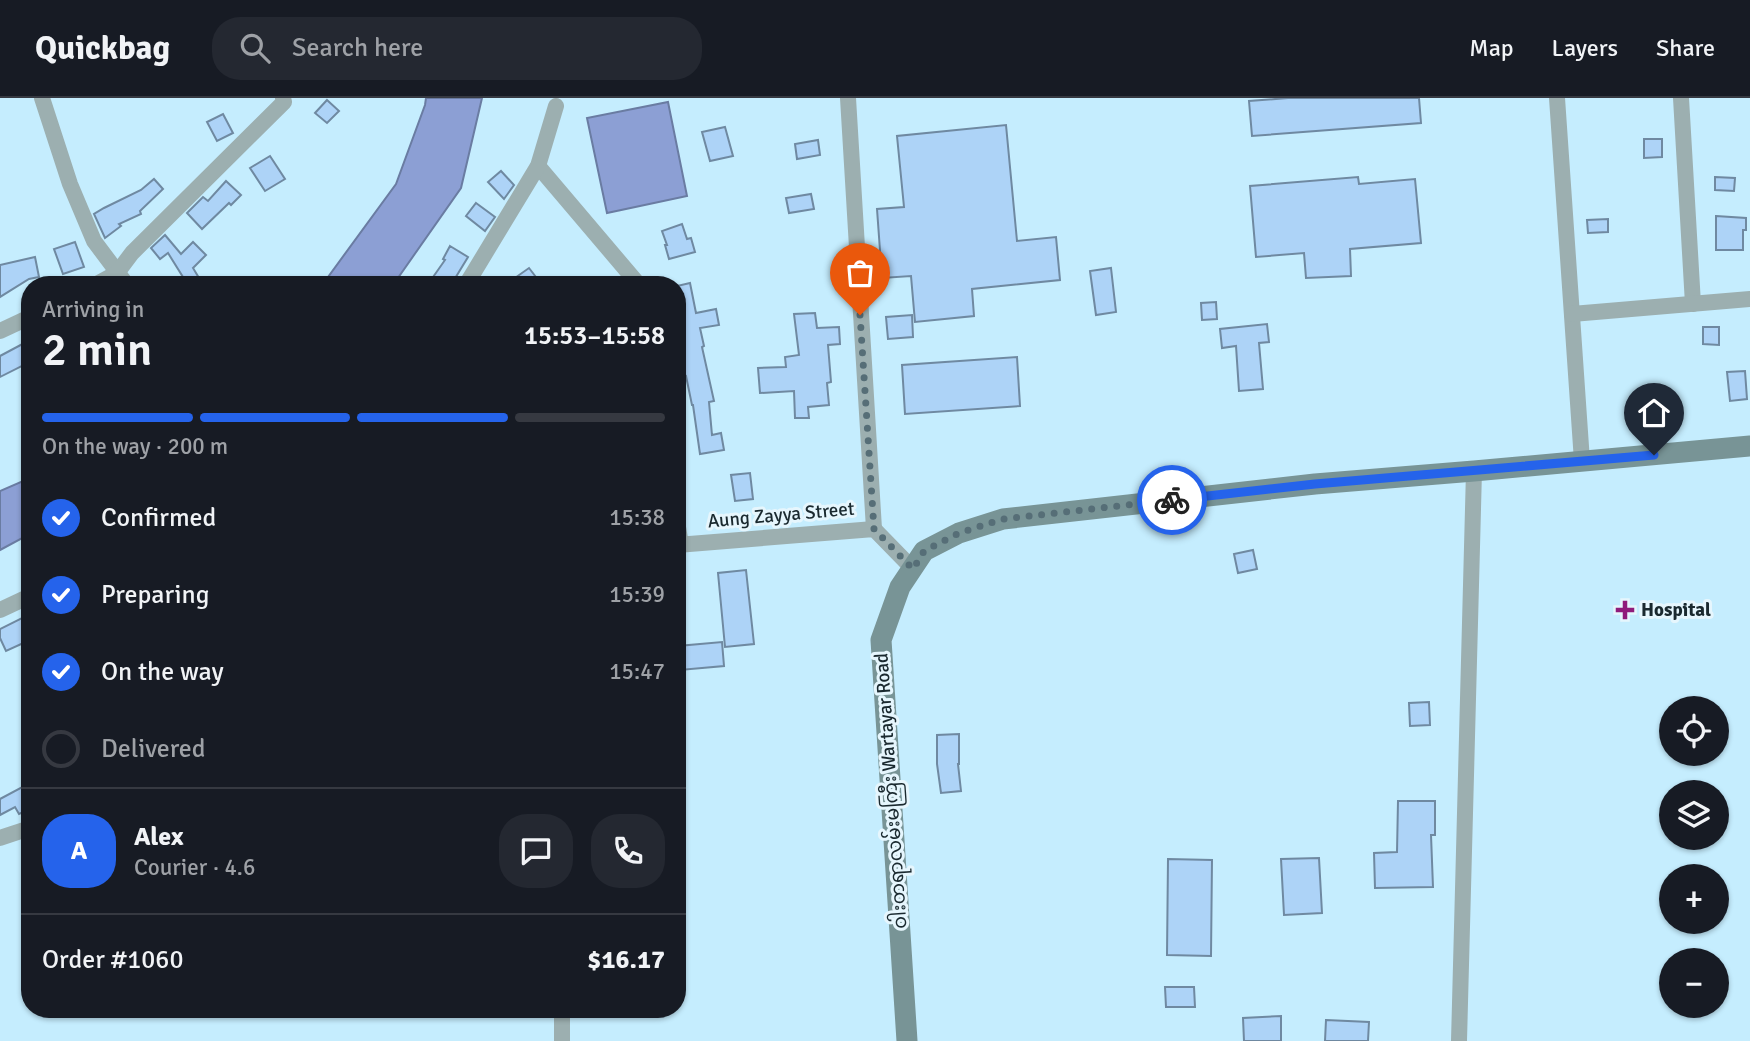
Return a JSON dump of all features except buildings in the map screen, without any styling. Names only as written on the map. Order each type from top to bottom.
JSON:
[{"type":"street","points":[[42,98],[70,184],[93,241],[120,276]]},
{"type":"street","points":[[123,276],[132,253],[284,102],[283,98]]},
{"type":"street","points":[[848,98],[874,529]]},
{"type":"street","points":[[1557,98],[1583,461]]},
{"type":"street","points":[[1681,98],[1693,304]]},
{"type":"street","points":[[471,276],[538,166],[556,106]]},
{"type":"street","points":[[538,166],[631,276]]},
{"type":"street","points":[[1572,314],[1750,299]]},
{"type":"street","points":[[0,331],[21,321]]},
{"type":"street","points":[[919,560],[959,533],[1003,519],[1315,484],[1750,446]]},
{"type":"street","points":[[1459,1041],[1474,471]]},
{"type":"street","name":"Aung Zayya Street","points":[[686,544],[874,529],[919,560]]},
{"type":"street","name":"ဝါးတရာလမ်းမကြီး Wartayar Road","points":[[907,1041],[881,640],[900,587],[919,560]]},
{"type":"street","points":[[0,610],[21,600]]},
{"type":"street","points":[[0,838],[21,831]]},
{"type":"street","points":[[562,1018],[562,1041]]},
{"type":"water","points":[[426,98],[482,98],[461,188],[399,276],[329,276],[396,184]]},
{"type":"water","points":[[668,102],[687,196],[607,213],[587,118]]},
{"type":"water","points":[[21,482],[21,539],[0,550],[0,491]]},
{"type":"way so far","points":[[860,315],[874,529],[913,569],[924,551],[959,533],[1003,519],[1172,500]]},
{"type":"place","name":"Hospital","points":[[1625,610]]},
{"type":"route","points":[[1172,500],[1315,484],[1654,455]]}]
